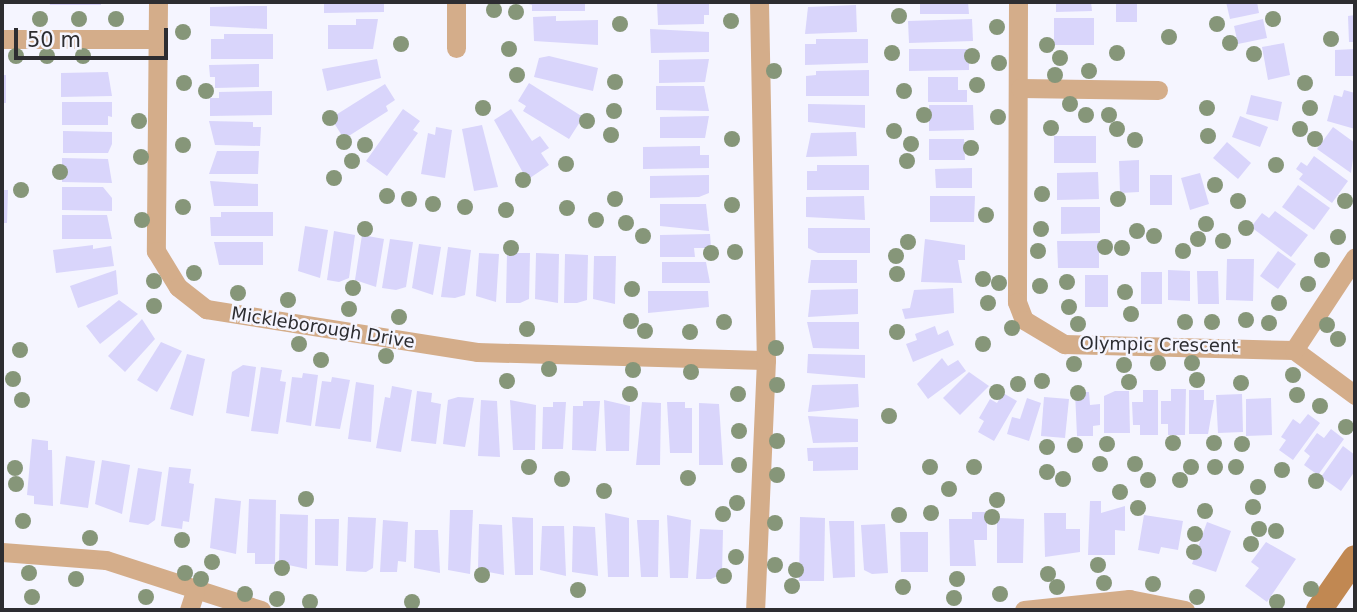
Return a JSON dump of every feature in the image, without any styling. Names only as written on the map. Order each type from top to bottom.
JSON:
[{"type":"street","name":"Mickleborough Drive","points":[[158,2],[156,251],[177,287],[206,309],[477,352],[766,360]]},
{"type":"street","points":[[456,2],[456,48]]},
{"type":"street","points":[[755,610],[766,360],[759,2]]},
{"type":"street","name":"Olympic Crescent","points":[[1018,2],[1020,89],[1017,302],[1024,320],[1064,344],[1294,350]]},
{"type":"street","points":[[2,39],[157,39]]},
{"type":"street","points":[[1020,89],[1158,90]]},
{"type":"street","points":[[1355,257],[1294,350],[1355,395]]},
{"type":"street","points":[[2,552],[106,560],[192,601],[261,610]]},
{"type":"street","points":[[1319,610],[1355,558]]},
{"type":"street","points":[[1024,610],[1129,599],[1185,610]]},
{"type":"building","points":[[49,2],[101,2],[101,5],[50,5]]},
{"type":"building","points":[[324,2],[384,2],[384,12],[324,13]]},
{"type":"building","points":[[521,2],[585,2],[585,11],[532,11],[532,5]]},
{"type":"building","points":[[657,2],[709,2],[709,15],[704,15],[704,24],[658,25]]},
{"type":"building","points":[[920,2],[968,2],[969,14],[920,14]]},
{"type":"building","points":[[1056,2],[1091,2],[1092,11],[1056,12]]},
{"type":"building","points":[[1116,2],[1137,2],[1137,22],[1116,22]]},
{"type":"building","points":[[1226,2],[1257,2],[1259,13],[1230,19]]},
{"type":"building","points":[[856,5],[857,32],[805,34],[808,7]]},
{"type":"building","points":[[267,6],[267,29],[210,26],[210,7]]},
{"type":"building","points":[[1355,15],[1355,42],[1349,42],[1348,16]]},
{"type":"building","points":[[556,16],[556,21],[598,20],[598,45],[534,41],[533,17]]},
{"type":"building","points":[[1054,18],[1094,18],[1094,45],[1054,45]]},
{"type":"building","points":[[356,19],[378,19],[373,49],[328,49],[328,25],[356,25]]},
{"type":"building","points":[[972,19],[973,41],[909,43],[908,21]]},
{"type":"building","points":[[1263,19],[1267,38],[1238,44],[1234,26]]},
{"type":"building","points":[[650,29],[709,32],[709,52],[651,53]]},
{"type":"building","points":[[224,34],[273,34],[273,59],[211,59],[211,39],[224,39]]},
{"type":"building","points":[[816,39],[868,39],[868,63],[805,65],[805,44],[816,44]]},
{"type":"building","points":[[1284,43],[1290,75],[1268,80],[1262,47]]},
{"type":"building","points":[[909,49],[969,49],[969,70],[909,71]]},
{"type":"building","points":[[1355,49],[1355,76],[1335,76],[1335,50]]},
{"type":"building","points":[[549,56],[598,68],[593,91],[534,77],[539,58]]},
{"type":"building","points":[[377,59],[381,78],[327,91],[322,69]]},
{"type":"building","points":[[709,59],[705,82],[659,83],[659,60]]},
{"type":"building","points":[[259,64],[259,87],[215,88],[215,77],[210,77],[209,65]]},
{"type":"building","points":[[869,70],[869,96],[806,96],[806,76],[816,75],[816,71]]},
{"type":"building","points":[[108,72],[112,96],[61,97],[61,73]]},
{"type":"building","points":[[2,75],[6,75],[6,103],[2,103]]},
{"type":"building","points":[[928,77],[958,77],[958,90],[967,90],[967,102],[928,102]]},
{"type":"building","points":[[529,83],[583,117],[569,139],[523,111],[526,106],[518,101]]},
{"type":"building","points":[[385,84],[395,100],[386,106],[388,111],[344,139],[331,118]]},
{"type":"building","points":[[656,86],[704,86],[709,111],[656,110]]},
{"type":"building","points":[[1344,90],[1355,93],[1355,129],[1327,121],[1334,95],[1342,97]]},
{"type":"building","points":[[272,91],[272,115],[210,116],[210,98],[219,98],[219,92]]},
{"type":"building","points":[[1251,95],[1282,102],[1278,121],[1246,114]]},
{"type":"building","points":[[62,102],[112,102],[112,117],[108,116],[108,125],[62,125]]},
{"type":"building","points":[[808,104],[865,105],[865,128],[808,122]]},
{"type":"building","points":[[929,105],[973,105],[974,130],[929,131]]},
{"type":"building","points":[[403,109],[420,121],[413,130],[418,133],[387,176],[366,161]]},
{"type":"building","points":[[511,109],[532,141],[540,136],[549,148],[541,153],[549,165],[527,180],[494,120]]},
{"type":"building","points":[[709,116],[705,138],[660,138],[660,117]]},
{"type":"building","points":[[1240,116],[1268,127],[1260,147],[1232,137]]},
{"type":"building","points":[[209,121],[253,122],[253,127],[261,127],[260,146],[215,145]]},
{"type":"building","points":[[482,125],[498,187],[474,191],[462,129]]},
{"type":"building","points":[[436,127],[452,130],[445,178],[421,174],[428,133],[435,135]]},
{"type":"building","points":[[1333,127],[1355,143],[1351,173],[1317,149]]},
{"type":"building","points":[[63,131],[112,132],[112,144],[108,153],[63,153]]},
{"type":"building","points":[[856,132],[857,156],[806,157],[811,133]]},
{"type":"building","points":[[1054,136],[1096,136],[1096,163],[1054,163]]},
{"type":"building","points":[[929,139],[964,139],[965,160],[929,160]]},
{"type":"building","points":[[1227,142],[1251,163],[1238,179],[1213,158]]},
{"type":"building","points":[[700,146],[700,155],[709,155],[709,168],[643,169],[643,147]]},
{"type":"building","points":[[217,151],[259,151],[258,174],[209,174]]},
{"type":"building","points":[[1314,156],[1348,181],[1332,203],[1299,179],[1303,174],[1296,169],[1301,162],[1307,166]]},
{"type":"building","points":[[62,158],[108,159],[112,183],[62,182]]},
{"type":"building","points":[[1139,160],[1139,192],[1120,193],[1119,161]]},
{"type":"building","points":[[817,165],[869,165],[869,190],[807,190],[807,171],[817,171]]},
{"type":"building","points":[[972,168],[972,188],[936,188],[935,169]]},
{"type":"building","points":[[1098,172],[1099,199],[1057,200],[1057,173]]},
{"type":"building","points":[[1200,173],[1209,204],[1190,210],[1181,178]]},
{"type":"building","points":[[709,175],[709,193],[699,197],[650,198],[650,176]]},
{"type":"building","points":[[1150,175],[1172,175],[1172,205],[1150,205]]},
{"type":"building","points":[[210,181],[258,184],[258,206],[214,206]]},
{"type":"building","points":[[1298,185],[1330,208],[1314,230],[1282,207]]},
{"type":"building","points":[[62,187],[103,187],[112,198],[112,211],[62,210]]},
{"type":"building","points":[[2,190],[8,190],[7,223],[2,223]]},
{"type":"building","points":[[864,196],[865,220],[806,217],[806,197]]},
{"type":"building","points":[[930,196],[975,196],[974,222],[930,222]]},
{"type":"building","points":[[660,204],[706,204],[709,231],[660,226]]},
{"type":"building","points":[[1061,207],[1100,207],[1100,233],[1061,234]]},
{"type":"building","points":[[1275,211],[1308,235],[1291,257],[1251,227],[1262,213],[1269,218]]},
{"type":"building","points":[[221,212],[273,212],[273,236],[211,236],[210,217],[221,217]]},
{"type":"building","points":[[62,215],[107,215],[112,239],[62,239]]},
{"type":"building","points":[[305,226],[328,230],[320,278],[298,271]]},
{"type":"building","points":[[808,228],[870,228],[870,253],[818,253],[808,248]]},
{"type":"building","points":[[334,231],[355,235],[349,278],[339,282],[327,280]]},
{"type":"building","points":[[710,234],[711,248],[694,248],[695,257],[660,257],[660,235]]},
{"type":"building","points":[[362,235],[384,239],[376,287],[355,280]]},
{"type":"building","points":[[390,239],[413,242],[406,287],[396,290],[382,288]]},
{"type":"building","points":[[925,239],[965,245],[965,260],[958,260],[962,283],[921,282]]},
{"type":"building","points":[[1057,241],[1099,241],[1099,268],[1058,268]]},
{"type":"building","points":[[214,242],[263,242],[263,265],[219,265]]},
{"type":"building","points":[[419,244],[441,247],[433,295],[412,288]]},
{"type":"building","points":[[93,245],[93,249],[111,246],[114,266],[56,273],[53,250]]},
{"type":"building","points":[[448,247],[471,250],[465,295],[455,298],[441,297]]},
{"type":"building","points":[[1278,251],[1296,264],[1278,289],[1260,276]]},
{"type":"building","points":[[479,253],[499,254],[496,302],[476,296]]},
{"type":"building","points":[[507,253],[530,253],[529,299],[520,303],[506,303]]},
{"type":"building","points":[[536,253],[559,254],[558,303],[535,299]]},
{"type":"building","points":[[565,254],[588,255],[587,300],[564,303]]},
{"type":"building","points":[[594,256],[616,256],[615,304],[593,299]]},
{"type":"building","points":[[1227,259],[1254,259],[1253,301],[1226,300]]},
{"type":"building","points":[[811,260],[857,260],[857,283],[808,283]]},
{"type":"building","points":[[662,262],[706,262],[710,283],[662,283]]},
{"type":"building","points":[[116,270],[118,294],[78,308],[70,286]]},
{"type":"building","points":[[1168,270],[1190,271],[1190,301],[1168,300]]},
{"type":"building","points":[[1197,271],[1218,271],[1219,304],[1198,304]]},
{"type":"building","points":[[1141,272],[1162,272],[1162,304],[1141,304]]},
{"type":"building","points":[[1085,275],[1108,275],[1108,307],[1085,307]]},
{"type":"building","points":[[953,288],[954,313],[905,319],[902,309],[910,308],[914,290]]},
{"type":"building","points":[[858,289],[858,314],[808,317],[811,290]]},
{"type":"building","points":[[648,291],[708,291],[709,307],[648,313]]},
{"type":"building","points":[[119,300],[138,314],[100,344],[86,326]]},
{"type":"building","points":[[142,319],[155,339],[125,372],[108,356]]},
{"type":"building","points":[[807,322],[859,322],[859,349],[813,348]]},
{"type":"building","points":[[935,326],[938,335],[948,330],[954,345],[913,362],[906,344],[917,340],[915,334]]},
{"type":"building","points":[[161,342],[182,351],[157,392],[137,380]]},
{"type":"building","points":[[187,354],[205,359],[193,416],[170,409]]},
{"type":"building","points":[[808,354],[865,355],[865,378],[807,373]]},
{"type":"building","points":[[942,358],[948,366],[958,360],[966,371],[928,399],[917,384]]},
{"type":"building","points":[[243,365],[256,367],[249,417],[226,413],[232,372]]},
{"type":"building","points":[[261,367],[282,370],[280,381],[286,382],[278,434],[251,431]]},
{"type":"building","points":[[969,372],[989,386],[960,415],[943,398]]},
{"type":"building","points":[[303,373],[318,375],[311,426],[286,422],[292,377],[302,378]]},
{"type":"building","points":[[332,377],[350,380],[340,429],[315,426],[322,381],[331,382]]},
{"type":"building","points":[[356,382],[374,385],[371,442],[348,439]]},
{"type":"building","points":[[858,384],[859,407],[808,412],[812,385]]},
{"type":"building","points":[[392,386],[412,390],[401,452],[376,448],[385,397],[390,398]]},
{"type":"building","points":[[1171,389],[1186,389],[1185,435],[1168,435],[1168,424],[1161,424],[1161,401],[1171,401]]},
{"type":"building","points":[[1143,390],[1158,390],[1158,435],[1140,435],[1140,425],[1133,425],[1132,402],[1143,402]]},
{"type":"building","points":[[1189,390],[1204,390],[1204,400],[1214,400],[1208,434],[1189,434]]},
{"type":"building","points":[[417,391],[432,393],[431,402],[441,404],[436,444],[411,441]]},
{"type":"building","points":[[1115,391],[1129,391],[1130,433],[1104,433],[1104,396]]},
{"type":"building","points":[[1075,392],[1089,392],[1090,405],[1100,404],[1100,425],[1093,426],[1093,436],[1077,436]]},
{"type":"building","points":[[1003,393],[1017,401],[994,441],[978,432],[984,421],[979,418],[990,399],[997,403]]},
{"type":"building","points":[[1242,394],[1243,432],[1218,433],[1216,395]]},
{"type":"building","points":[[458,397],[474,398],[465,447],[443,444],[448,400]]},
{"type":"building","points":[[1044,397],[1069,399],[1065,438],[1041,436]]},
{"type":"building","points":[[1027,398],[1041,403],[1029,441],[1007,434],[1012,417],[1020,419]]},
{"type":"building","points":[[1271,398],[1272,435],[1246,436],[1246,399]]},
{"type":"building","points":[[481,400],[497,401],[500,457],[478,456]]},
{"type":"building","points":[[510,400],[536,405],[535,450],[513,450]]},
{"type":"building","points":[[604,400],[630,406],[629,451],[606,451]]},
{"type":"building","points":[[583,401],[600,401],[596,451],[572,450],[573,406],[583,406]]},
{"type":"building","points":[[553,402],[566,402],[563,449],[542,449],[543,407],[553,407]]},
{"type":"building","points":[[642,402],[661,403],[660,465],[636,465]]},
{"type":"building","points":[[667,402],[685,402],[685,408],[692,408],[692,453],[670,453]]},
{"type":"building","points":[[699,403],[719,404],[723,465],[699,465]]},
{"type":"building","points":[[1308,414],[1320,423],[1293,460],[1279,450],[1286,440],[1281,437],[1293,419],[1300,424]]},
{"type":"building","points":[[808,416],[858,419],[858,442],[813,443]]},
{"type":"building","points":[[1331,429],[1344,439],[1318,475],[1304,465],[1310,456],[1304,451],[1317,433],[1324,438]]},
{"type":"building","points":[[32,439],[48,441],[48,450],[52,450],[53,506],[34,504],[34,496],[27,495]]},
{"type":"building","points":[[1343,446],[1355,455],[1355,471],[1341,491],[1321,477]]},
{"type":"building","points":[[858,447],[858,470],[813,471],[813,461],[808,461],[807,448]]},
{"type":"building","points":[[66,456],[95,461],[88,508],[60,504]]},
{"type":"building","points":[[102,460],[130,465],[122,514],[95,504]]},
{"type":"building","points":[[169,467],[191,469],[189,483],[194,484],[189,522],[183,521],[182,529],[161,526]]},
{"type":"building","points":[[138,468],[162,472],[155,520],[148,525],[129,522]]},
{"type":"building","points":[[215,498],[241,501],[236,554],[210,548]]},
{"type":"building","points":[[249,499],[276,500],[275,564],[255,564],[255,553],[247,553]]},
{"type":"building","points":[[1090,501],[1101,501],[1101,513],[1125,506],[1125,531],[1115,530],[1115,555],[1088,555]]},
{"type":"building","points":[[450,510],[473,510],[470,574],[448,570]]},
{"type":"building","points":[[972,512],[987,512],[987,540],[974,540],[976,566],[950,566],[949,519],[972,519]]},
{"type":"building","points":[[605,513],[629,518],[629,577],[608,577]]},
{"type":"building","points":[[1044,513],[1066,513],[1066,529],[1080,529],[1080,552],[1045,557]]},
{"type":"building","points":[[280,514],[308,515],[307,569],[279,563]]},
{"type":"building","points":[[667,515],[691,520],[688,578],[670,578]]},
{"type":"building","points":[[1144,515],[1183,521],[1178,550],[1161,547],[1159,554],[1138,550]]},
{"type":"building","points":[[348,517],[376,518],[373,568],[366,572],[346,571]]},
{"type":"building","points":[[512,517],[533,518],[533,575],[515,575]]},
{"type":"building","points":[[800,517],[825,518],[824,581],[799,581]]},
{"type":"building","points":[[997,518],[1024,519],[1023,563],[997,563]]},
{"type":"building","points":[[315,519],[339,519],[338,566],[315,565]]},
{"type":"building","points":[[383,520],[408,522],[406,562],[398,561],[397,572],[380,572]]},
{"type":"building","points":[[637,520],[659,520],[658,577],[641,577]]},
{"type":"building","points":[[829,521],[854,521],[855,577],[833,578]]},
{"type":"building","points":[[1207,522],[1231,531],[1216,572],[1192,564]]},
{"type":"building","points":[[479,524],[502,525],[504,575],[478,570]]},
{"type":"building","points":[[885,524],[888,573],[872,574],[864,570],[861,525]]},
{"type":"building","points":[[542,526],[564,526],[566,576],[540,570]]},
{"type":"building","points":[[573,526],[595,527],[598,576],[572,572]]},
{"type":"building","points":[[700,529],[723,530],[722,574],[711,579],[696,579]]},
{"type":"building","points":[[415,530],[438,530],[440,573],[414,568]]},
{"type":"building","points":[[900,532],[928,532],[928,572],[901,572]]},
{"type":"building","points":[[1266,542],[1296,559],[1267,602],[1245,586],[1259,568],[1251,562]]}]
